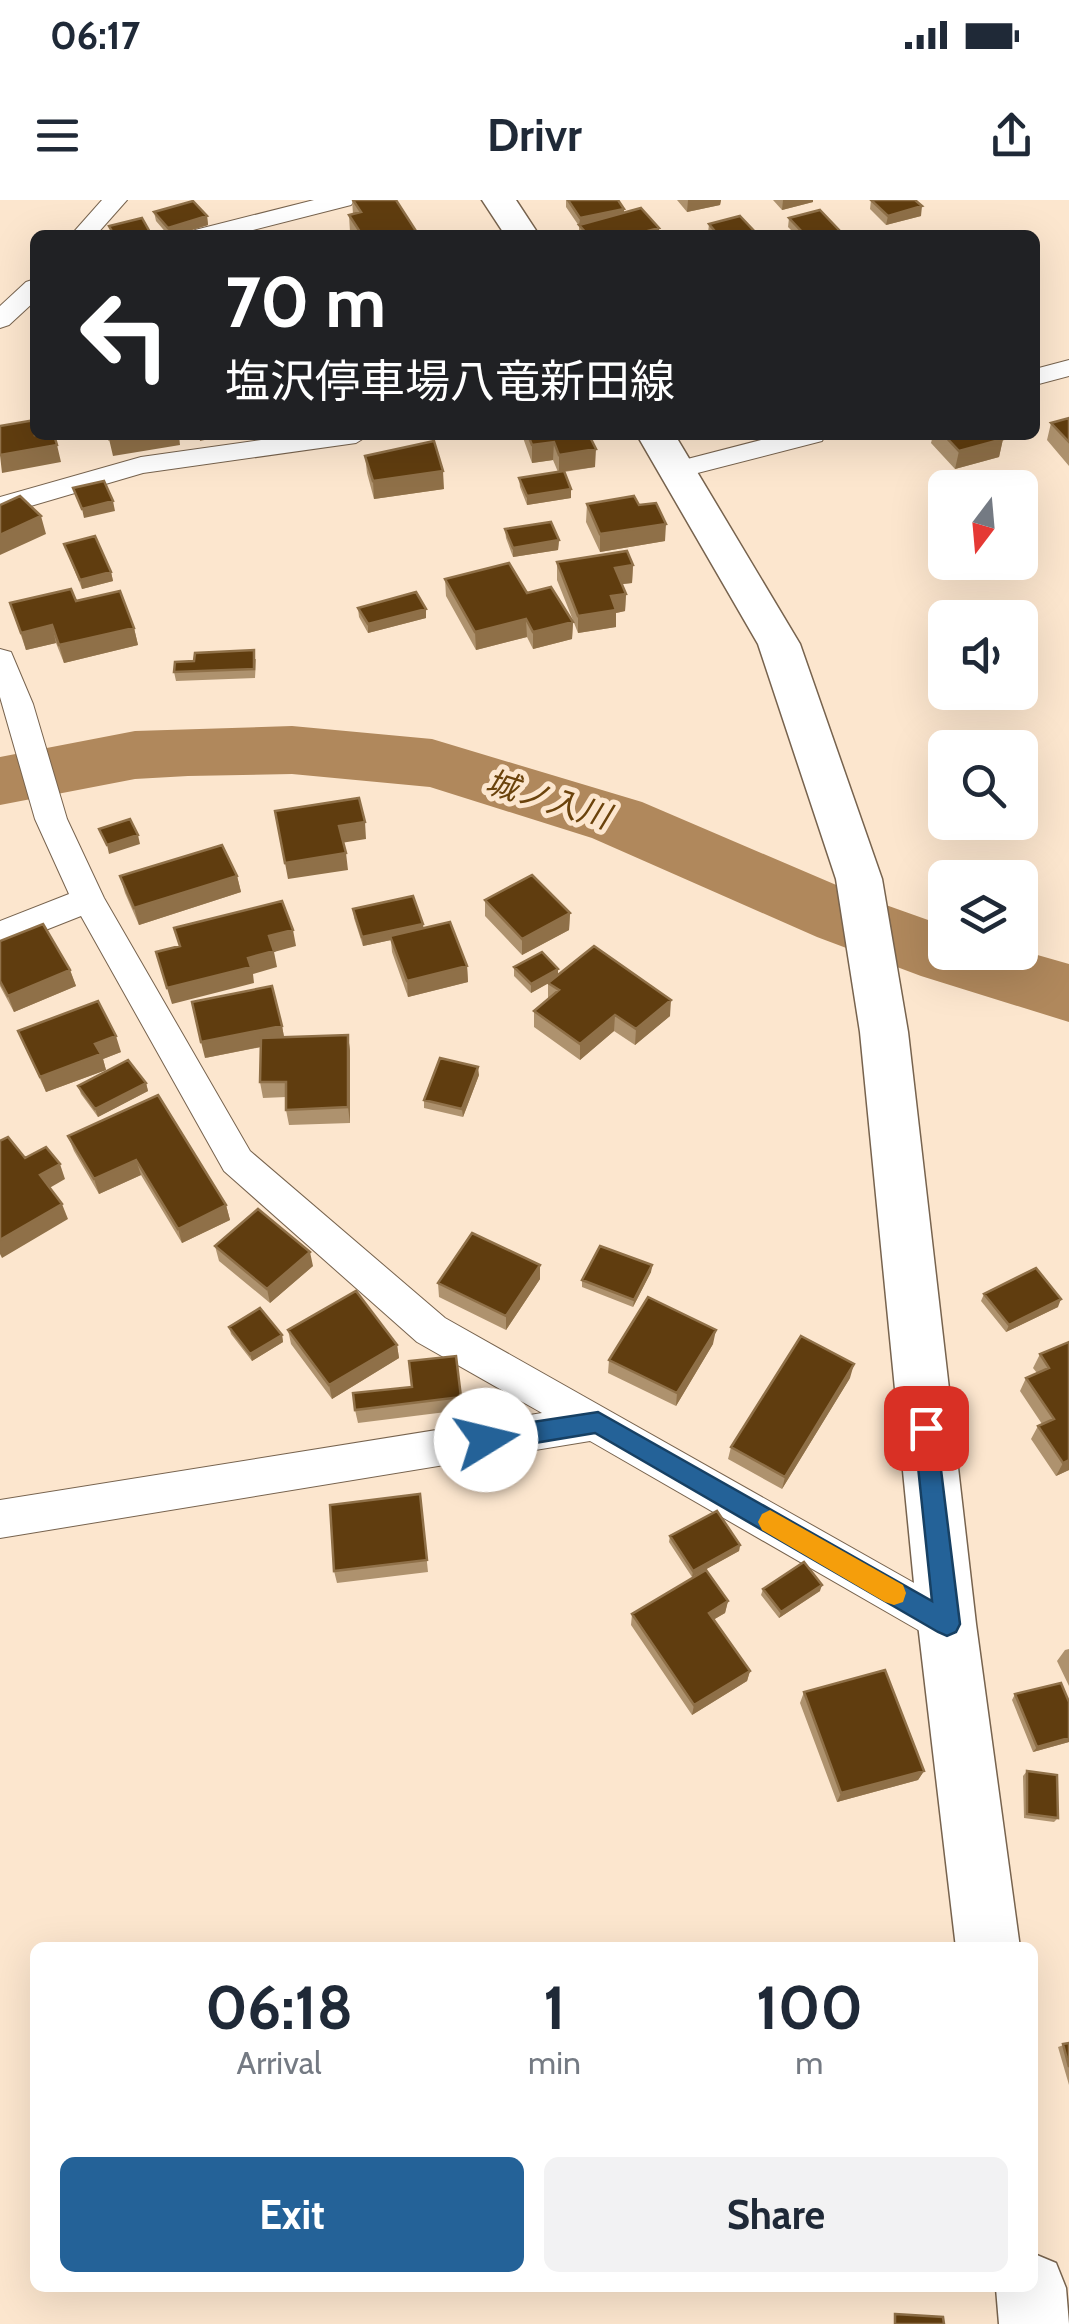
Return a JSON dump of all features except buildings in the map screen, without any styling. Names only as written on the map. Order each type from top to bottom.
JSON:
[{"type":"main road","points":[[499,200],[519,230]]},
{"type":"main road","points":[[667,452],[779,644],[859,879],[884,1032],[947,1624],[987,1942]]},
{"type":"main road","points":[[1031,2292],[1035,2324]]},
{"type":"street","points":[[88,230],[115,200]]},
{"type":"street","points":[[224,230],[343,200]]},
{"type":"street","points":[[0,320],[30,291]]},
{"type":"street","points":[[1040,376],[1069,368]]},
{"type":"street","points":[[0,506],[141,464],[319,440]]},
{"type":"street","points":[[667,452],[769,440]]},
{"type":"street","points":[[0,659],[18,704],[51,820],[88,900],[237,1160],[432,1330],[947,1624]]},
{"type":"street","points":[[0,935],[88,900]]},
{"type":"street","points":[[0,1519],[598,1422]]},
{"type":"waterway","name":"城ノ入川","points":[[0,781],[135,755],[188,752],[292,750],[432,763],[617,820],[843,918],[947,956],[1069,993]]},
{"type":"slow traffic","points":[[770,1522],[894,1593]]},
{"type":"route","points":[[486,1440],[598,1422],[947,1624],[926,1428]]}]
